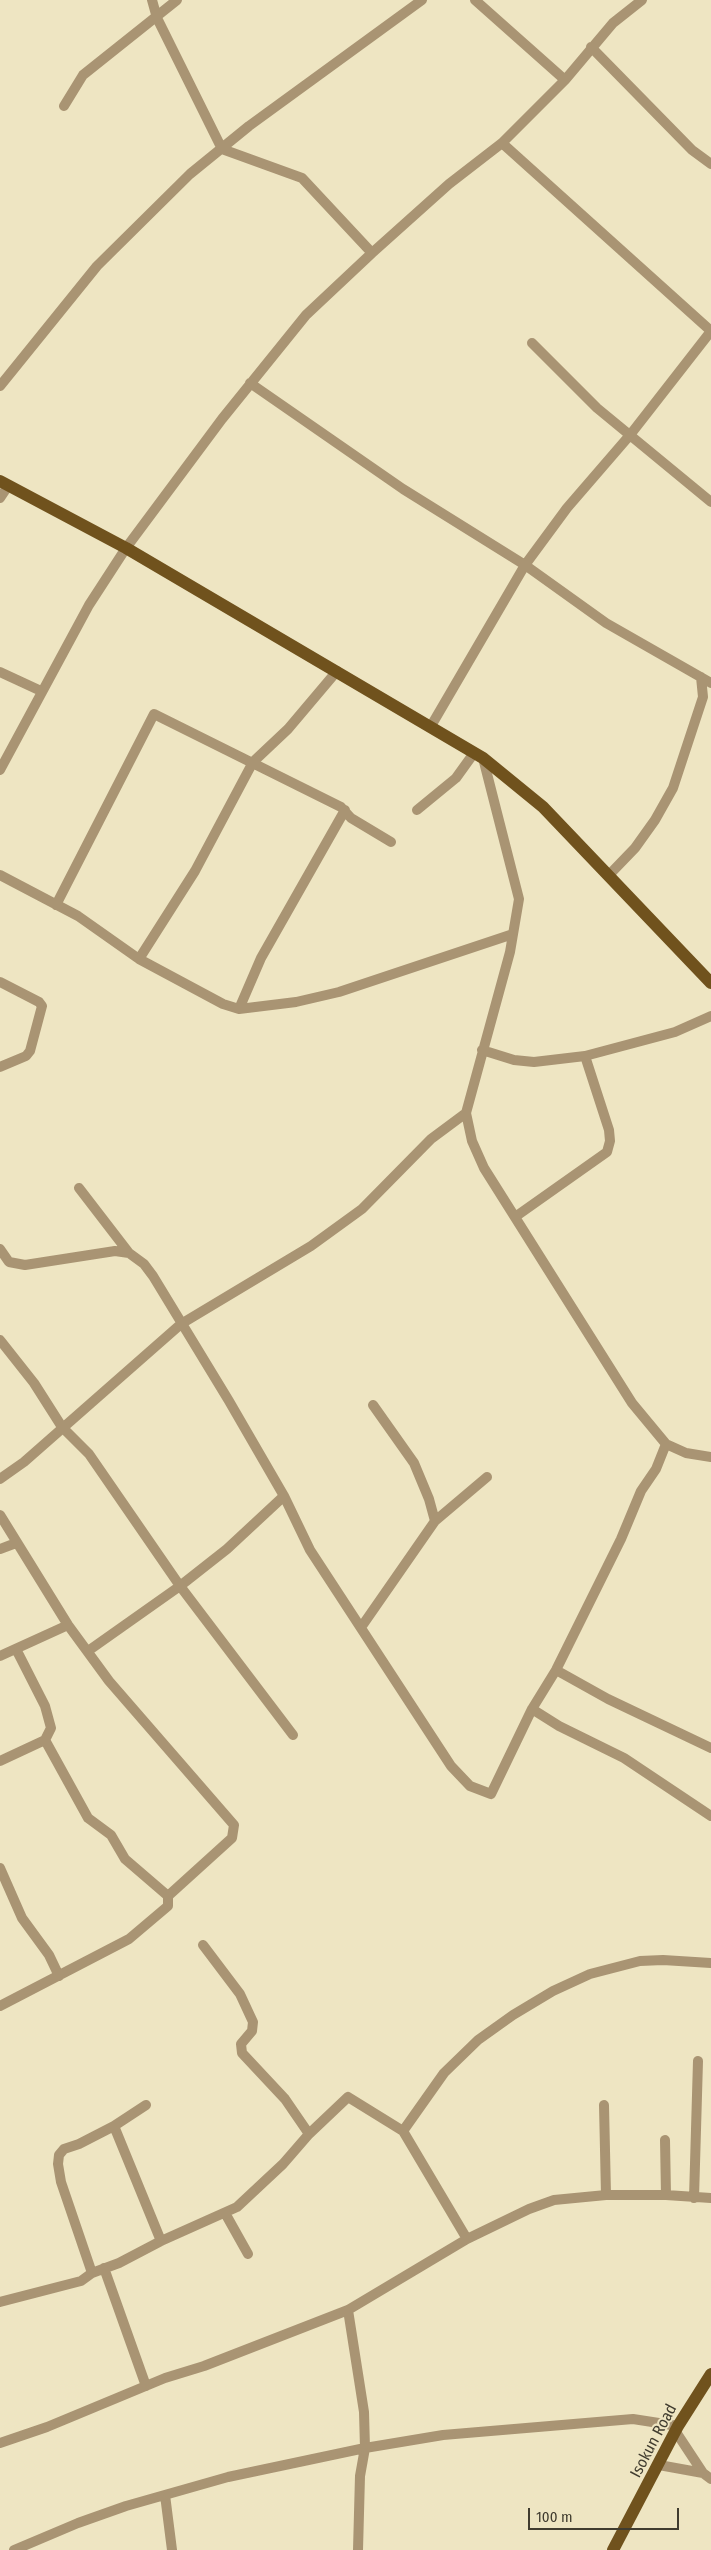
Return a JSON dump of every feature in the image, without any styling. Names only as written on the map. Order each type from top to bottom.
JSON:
[{"type":"main road","points":[[4,483],[126,548],[479,756],[542,807],[609,874],[711,983]]},
{"type":"main road","name":"Isokun Road","points":[[613,2550],[677,2429],[711,2374]]},
{"type":"street","points":[[152,0],[157,18],[222,149],[302,178],[372,253]]},
{"type":"street","points":[[64,106],[84,76],[177,0]]},
{"type":"street","points":[[0,386],[97,266],[190,174],[249,126],[422,0]]},
{"type":"street","points":[[475,0],[565,80]]},
{"type":"street","points":[[0,770],[89,605],[126,548],[250,383],[306,316],[372,253],[449,184],[502,143],[565,80],[613,23],[642,0]]},
{"type":"street","points":[[591,47],[692,150],[711,164]]},
{"type":"street","points":[[431,726],[525,565],[567,508],[630,435],[711,331],[502,143]]},
{"type":"street","points":[[532,343],[597,408],[711,502]]},
{"type":"street","points":[[250,383],[403,489],[525,565],[606,623],[711,683]]},
{"type":"street","points":[[0,498],[4,483]]},
{"type":"street","points":[[139,960],[195,871],[253,762],[288,729],[337,671]]},
{"type":"street","points":[[0,672],[41,692]]},
{"type":"street","points":[[609,874],[635,848],[655,820],[673,788],[707,694],[701,677]]},
{"type":"street","points":[[56,904],[154,714],[253,762],[345,810],[351,818],[391,842]]},
{"type":"street","points":[[417,810],[479,756],[519,899],[513,934],[466,1113],[472,1141],[484,1168],[632,1403],[666,1444],[703,1458],[711,1457]]},
{"type":"street","points":[[239,1008],[265,950],[345,810]]},
{"type":"street","points":[[0,875],[78,916],[139,960],[223,1004],[239,1008],[296,1002],[339,992],[513,934]]},
{"type":"street","points":[[0,982],[39,1002],[42,1006],[30,1051],[26,1056],[0,1067]]},
{"type":"street","points":[[482,1050],[514,1060],[524,1061],[585,1056],[675,1032],[711,1016]]},
{"type":"street","points":[[515,1217],[607,1152],[610,1140],[609,1130],[585,1056]]},
{"type":"street","points":[[0,1479],[24,1462],[181,1324],[311,1246],[362,1209],[431,1139],[466,1113]]},
{"type":"street","points":[[79,1188],[129,1253],[144,1264],[229,1401],[284,1496],[310,1550],[362,1626],[451,1766],[470,1786],[491,1794],[532,1709],[556,1670],[621,1539],[641,1490],[656,1469],[666,1444]]},
{"type":"street","points":[[0,1249],[10,1262],[25,1265],[115,1251],[129,1253]]},
{"type":"street","points":[[0,1268],[10,1262]]},
{"type":"street","points":[[0,1340],[34,1383],[62,1427],[89,1454],[180,1586],[293,1735]]},
{"type":"street","points":[[373,1405],[414,1463],[429,1499],[435,1521]]},
{"type":"street","points":[[362,1626],[435,1521],[487,1477]]},
{"type":"street","points":[[88,1651],[180,1586],[227,1549],[284,1496]]},
{"type":"street","points":[[0,1515],[16,1544],[68,1625],[132,1709],[234,1825],[232,1838],[168,1896],[168,1906],[165,1910],[129,1940],[0,2006]]},
{"type":"street","points":[[0,1549],[16,1544]]},
{"type":"street","points":[[0,1656],[68,1625]]},
{"type":"street","points":[[0,1762],[45,1740],[51,1728],[45,1706],[16,1649]]},
{"type":"street","points":[[556,1670],[608,1699],[711,1748]]},
{"type":"street","points":[[532,1709],[559,1726],[624,1758],[711,1816]]},
{"type":"street","points":[[45,1740],[88,1818],[111,1835],[124,1859],[168,1896]]},
{"type":"street","points":[[0,1868],[22,1918],[49,1955],[59,1976]]},
{"type":"street","points":[[203,1945],[240,1994],[253,2022],[252,2031],[241,2044],[242,2053],[285,2099],[309,2134]]},
{"type":"street","points":[[403,2131],[444,2073],[478,2040],[513,2015],[553,1991],[590,1974],[640,1961],[664,1960],[711,1963]]},
{"type":"street","points":[[694,2198],[698,2061]]},
{"type":"street","points":[[0,2302],[80,2281],[92,2273],[119,2263],[161,2241],[225,2214],[246,2201],[252,2191],[283,2164],[309,2134],[348,2097],[403,2131],[467,2239]]},
{"type":"street","points":[[92,2273],[58,2164],[59,2155],[64,2149],[79,2144],[114,2126],[146,2105]]},
{"type":"street","points":[[604,2105],[606,2195]]},
{"type":"street","points":[[114,2126],[161,2241]]},
{"type":"street","points":[[665,2140],[666,2195]]},
{"type":"street","points":[[0,2443],[348,2310],[467,2239],[529,2209],[554,2200],[606,2195],[666,2195],[711,2198]]},
{"type":"street","points":[[225,2214],[248,2254]]},
{"type":"street","points":[[104,2268],[146,2386]]},
{"type":"street","points":[[348,2310],[364,2412],[365,2448],[360,2476],[358,2550]]},
{"type":"street","points":[[14,2550],[78,2523],[165,2495],[228,2478],[365,2448],[443,2435],[633,2419],[677,2429],[707,2476]]},
{"type":"street","points":[[659,2465],[707,2476]]},
{"type":"street","points":[[165,2495],[172,2550]]}]
